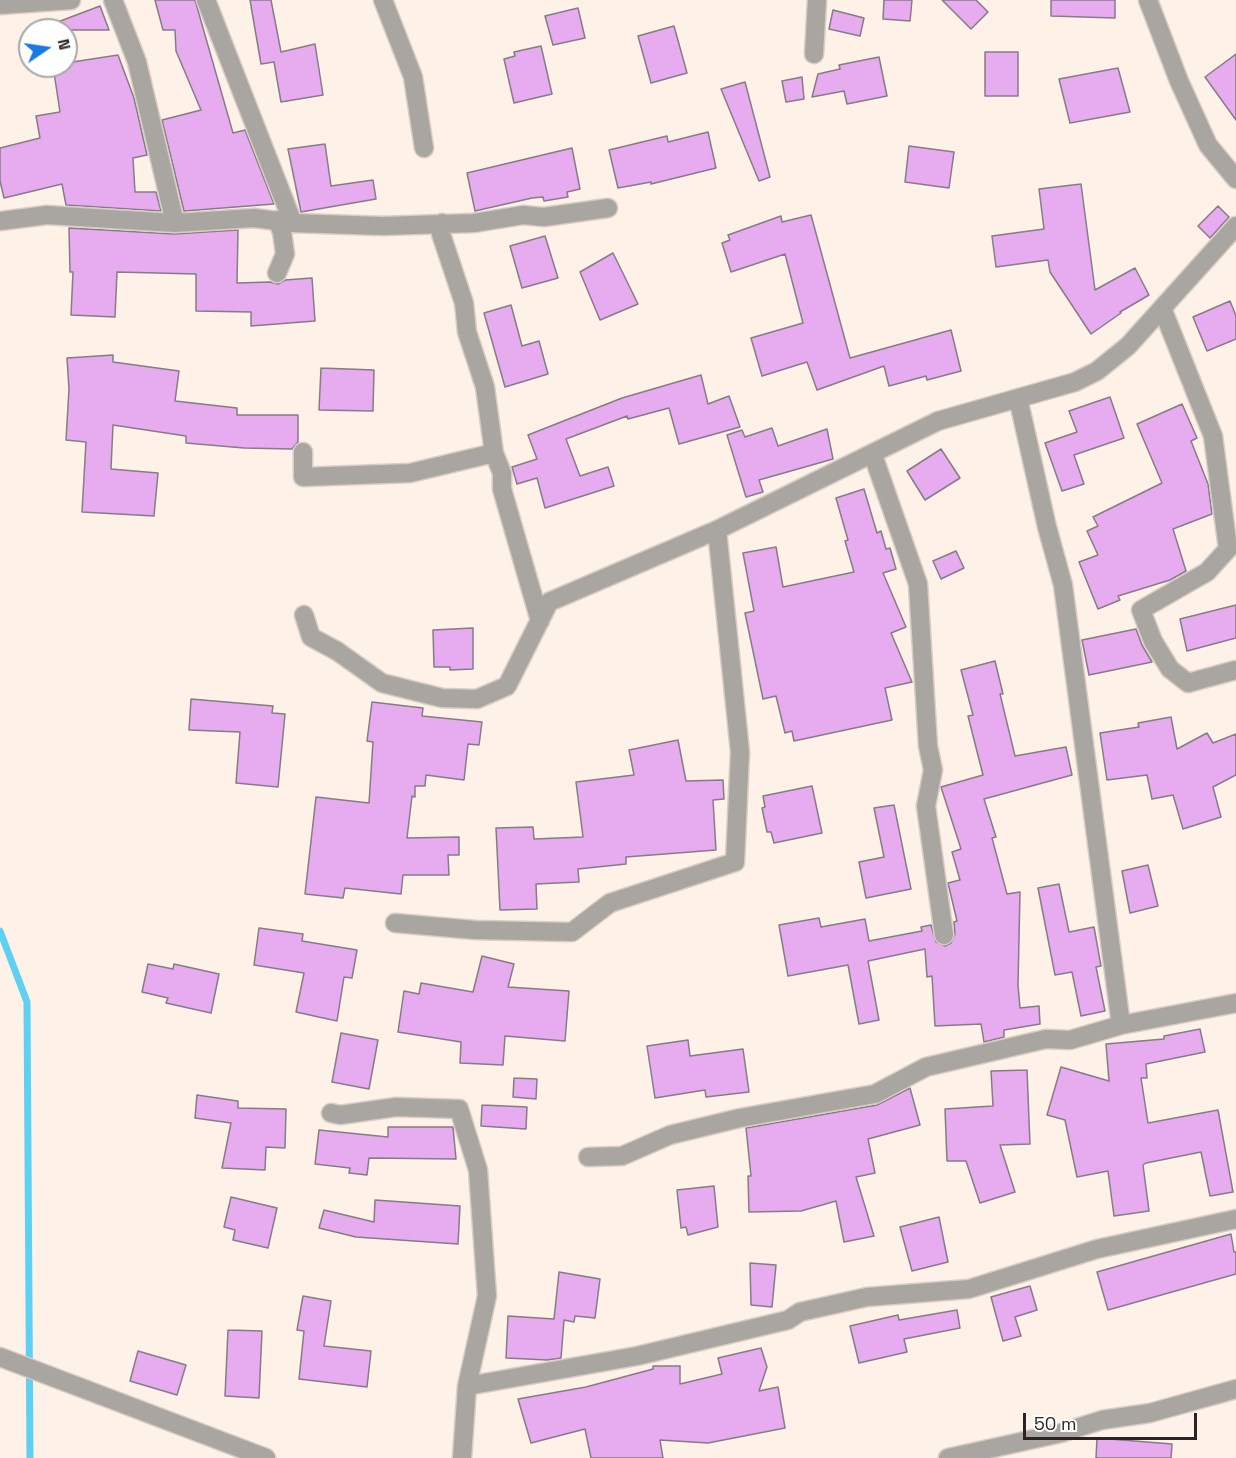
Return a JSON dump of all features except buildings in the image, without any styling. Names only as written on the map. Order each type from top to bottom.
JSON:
[{"type":"street","points":[[0,4],[71,0]]},
{"type":"street","points":[[113,0],[137,62],[175,223]]},
{"type":"street","points":[[206,0],[285,221],[282,232],[285,254],[277,273]]},
{"type":"street","points":[[383,0],[413,77],[424,148]]},
{"type":"street","points":[[814,54],[817,0]]},
{"type":"street","points":[[1148,0],[1179,81],[1208,145],[1236,179]]},
{"type":"street","points":[[0,221],[47,215],[175,223],[254,218],[383,226],[474,223],[523,214],[544,216],[608,208]]},
{"type":"street","points":[[442,223],[441,234],[464,303],[467,332],[485,387],[494,453],[502,473],[502,489],[540,621]]},
{"type":"street","points":[[304,615],[311,637],[337,651],[382,683],[442,698],[477,699],[507,686],[549,602],[717,530],[938,421],[1075,382],[1097,371],[1128,346],[1236,226]]},
{"type":"street","points":[[1162,308],[1213,436],[1228,549],[1208,572],[1141,610],[1153,641],[1170,669],[1188,683],[1236,670]]},
{"type":"street","points":[[1018,398],[1047,527],[1063,585],[1121,1025]]},
{"type":"street","points":[[303,453],[303,477],[410,473],[494,453]]},
{"type":"street","points":[[873,455],[918,584],[928,746],[933,770],[926,806],[944,935]]},
{"type":"street","points":[[395,923],[475,930],[572,932],[610,903],[735,862],[740,752],[717,530]]},
{"type":"street","points":[[588,1157],[622,1156],[670,1135],[705,1126],[784,1109],[875,1094],[926,1067],[1046,1039],[1070,1040],[1121,1025],[1236,1003]]},
{"type":"street","points":[[331,1113],[340,1115],[396,1107],[459,1109],[478,1170],[488,1296],[467,1386],[462,1458]]},
{"type":"street","points":[[467,1386],[637,1356],[788,1320],[800,1312],[867,1297],[969,1289],[1097,1249],[1236,1219]]},
{"type":"street","points":[[0,1357],[266,1458]]},
{"type":"street","points":[[948,1458],[1061,1433],[1102,1420],[1150,1413],[1236,1389]]},
{"type":"waterway","points":[[0,931],[27,1002],[30,1458]]}]
